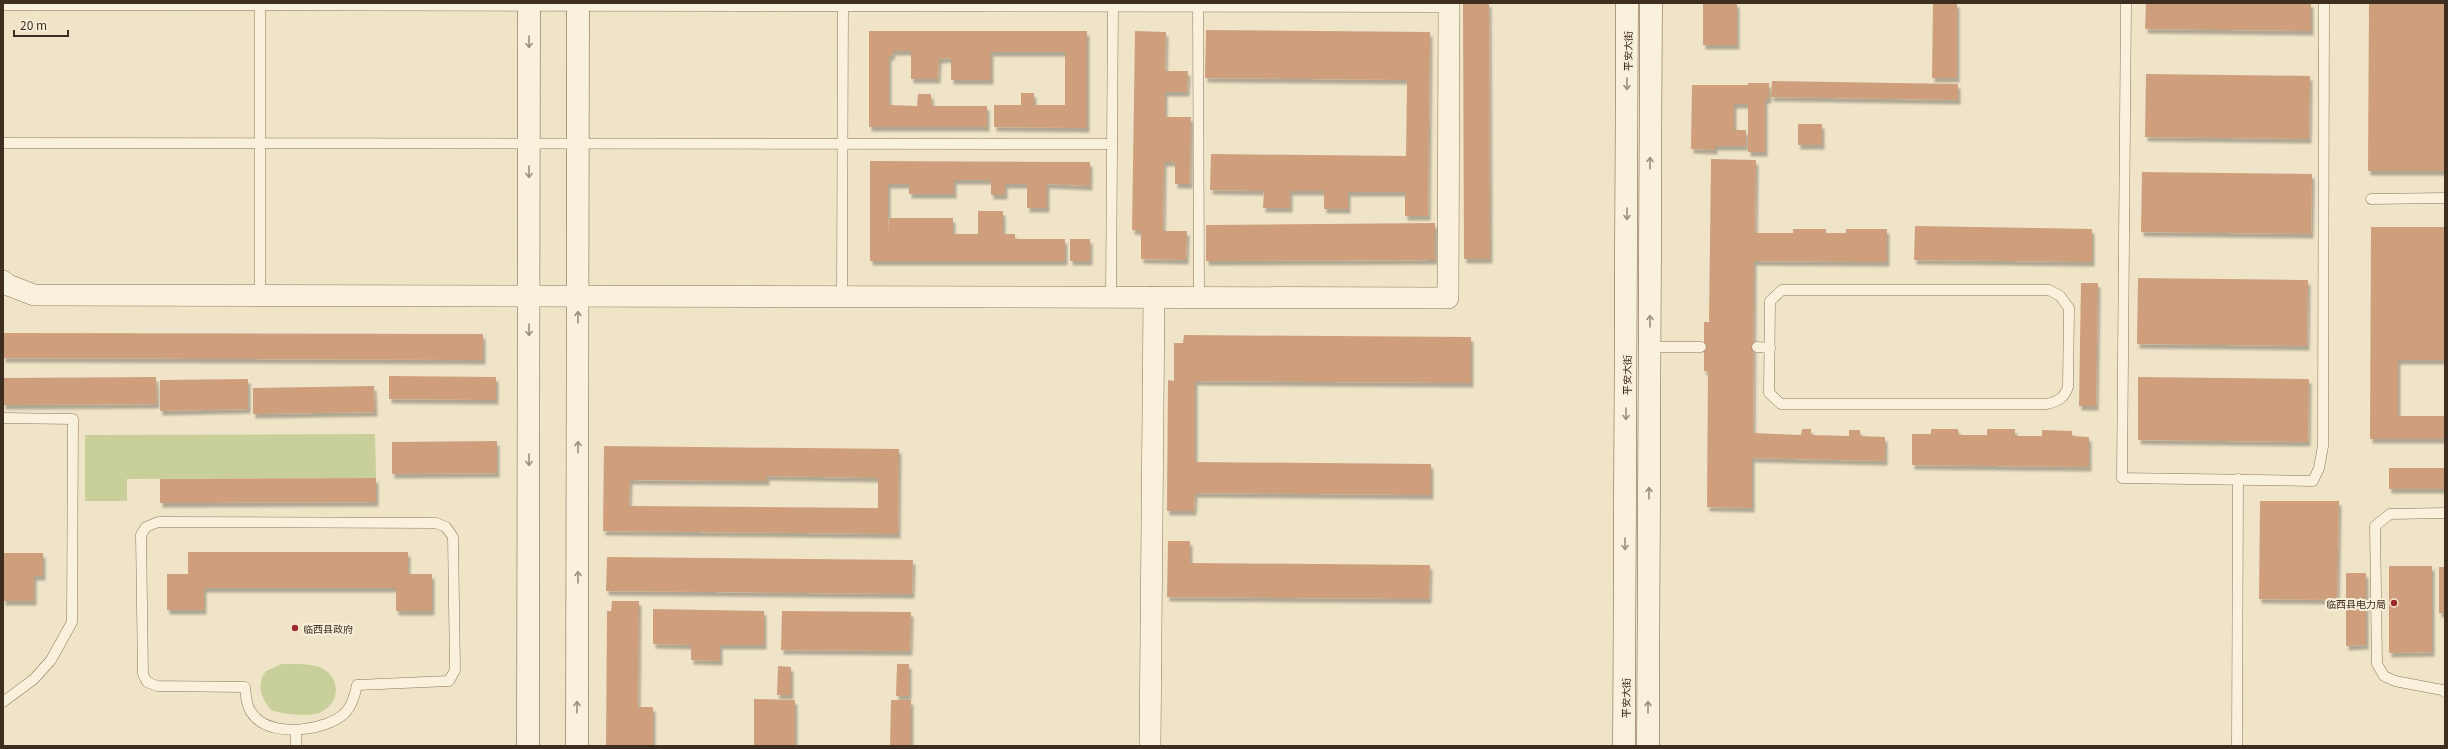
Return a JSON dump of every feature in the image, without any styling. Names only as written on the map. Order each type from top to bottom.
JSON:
[{"type":"street","name":"平安大街","points":[[1624,746],[1627,3]]},
{"type":"street","points":[[1648,746],[1651,3]]},
{"type":"street","points":[[528,746],[529,4]]},
{"type":"street","points":[[577,746],[578,4]]},
{"type":"street","points":[[3,281],[8,285],[34,295],[1448,298],[1449,5]]},
{"type":"street","points":[[1150,746],[1154,297]]},
{"type":"lane","points":[[2126,3],[2122,478],[2312,481],[2319,468],[2323,438],[2324,3]]},
{"type":"lane","points":[[260,4],[260,295]]},
{"type":"lane","points":[[842,297],[843,4]]},
{"type":"lane","points":[[3,5],[1449,5]]},
{"type":"lane","points":[[1111,297],[1112,5]]},
{"type":"lane","points":[[1198,5],[1199,298]]},
{"type":"lane","points":[[3,143],[1112,144]]},
{"type":"lane","points":[[2371,198],[2445,198]]},
{"type":"lane","points":[[1782,290],[2049,290],[2060,296],[2069,308],[2068,387],[2064,396],[2058,402],[2047,404],[1781,404],[1769,393],[1770,348],[1770,301],[1782,290]]},
{"type":"lane","points":[[1650,347],[1701,347]]},
{"type":"lane","points":[[1757,347],[1770,348]]},
{"type":"lane","points":[[3,418],[73,419],[72,622],[61,645],[51,660],[34,679],[3,702]]},
{"type":"lane","points":[[2237,746],[2238,480]]},
{"type":"lane","points":[[2445,513],[2390,514],[2375,526],[2377,664],[2384,676],[2395,682],[2442,690],[2445,692]]},
{"type":"lane","points":[[158,522],[436,523],[446,527],[453,537],[454,670],[449,681],[357,685],[354,699],[345,713],[327,724],[296,730],[274,728],[262,723],[255,717],[247,705],[245,687],[157,686],[148,682],[143,674],[141,535],[146,527],[158,522]]},
{"type":"lane","points":[[296,730],[296,746]]},
{"type":"green space","points":[[375,434],[376,478],[127,479],[127,501],[85,501],[85,435]]},
{"type":"green space","points":[[282,664],[300,664],[319,667],[332,676],[336,690],[335,697],[327,709],[319,713],[309,715],[281,713],[271,710],[262,696],[261,681],[266,671]]},
{"type":"building","points":[[1463,3],[1489,3],[1490,259],[1464,259]]},
{"type":"building","points":[[1703,3],[1737,3],[1737,45],[1703,45]]},
{"type":"building","points":[[1933,3],[1957,3],[1957,78],[1932,78]]},
{"type":"building","points":[[2146,3],[2311,3],[2311,31],[2145,29]]},
{"type":"building","points":[[2369,3],[2445,3],[2445,171],[2368,171]]},
{"type":"building","points":[[1206,30],[1430,32],[1428,216],[1405,216],[1405,192],[1348,192],[1348,209],[1324,209],[1324,191],[1290,191],[1290,208],[1263,208],[1264,191],[1210,190],[1211,154],[1406,156],[1407,80],[1205,78]]},
{"type":"building","points":[[869,31],[1087,31],[1087,128],[994,127],[994,105],[1021,105],[1021,93],[1034,93],[1034,105],[1065,105],[1065,52],[991,52],[991,80],[951,80],[951,58],[939,59],[938,79],[911,79],[911,51],[893,51],[892,56],[889,56],[889,105],[917,106],[918,94],[931,94],[932,106],[987,106],[987,127],[869,127]]},
{"type":"building","points":[[1135,31],[1166,32],[1165,71],[1188,71],[1187,92],[1165,92],[1165,117],[1191,117],[1190,184],[1175,184],[1175,162],[1164,162],[1163,231],[1187,231],[1186,260],[1141,259],[1141,231],[1132,230]]},
{"type":"building","points":[[2146,74],[2310,76],[2309,139],[2145,137]]},
{"type":"building","points":[[1772,81],[1958,84],[1958,100],[1771,97]]},
{"type":"building","points":[[1748,83],[1769,83],[1769,99],[1765,99],[1765,152],[1748,152],[1748,104],[1734,104],[1734,130],[1746,130],[1746,146],[1715,146],[1715,150],[1691,149],[1692,85],[1748,85]]},
{"type":"building","points":[[1798,124],[1822,124],[1822,145],[1798,145]]},
{"type":"building","points":[[1711,159],[1756,160],[1755,233],[1793,233],[1793,229],[1826,229],[1826,233],[1846,233],[1846,229],[1887,229],[1887,262],[1754,261],[1753,433],[1801,435],[1802,429],[1811,429],[1811,435],[1849,436],[1849,430],[1860,430],[1860,436],[1885,437],[1885,461],[1752,458],[1752,508],[1707,507],[1708,371],[1704,371],[1704,322],[1709,322]]},
{"type":"building","points":[[870,161],[1090,162],[1090,186],[1047,184],[1047,208],[1027,208],[1027,184],[1005,184],[1005,195],[991,195],[991,180],[954,180],[954,194],[909,194],[909,184],[888,184],[888,233],[889,218],[953,218],[953,234],[978,234],[978,211],[1003,211],[1003,234],[1015,234],[1015,239],[1065,239],[1065,261],[870,261]]},
{"type":"building","points":[[2142,172],[2312,174],[2311,234],[2141,232]]},
{"type":"building","points":[[1435,223],[1435,260],[1206,261],[1206,225]]},
{"type":"building","points":[[1915,226],[2092,229],[2092,262],[1914,260]]},
{"type":"building","points":[[2371,227],[2445,227],[2445,360],[2398,360],[2398,416],[2445,416],[2445,439],[2370,439]]},
{"type":"building","points":[[1070,239],[1090,239],[1090,261],[1070,261]]},
{"type":"building","points":[[2138,278],[2308,280],[2307,346],[2137,344]]},
{"type":"building","points":[[2081,283],[2098,283],[2096,406],[2079,406]]},
{"type":"building","points":[[3,333],[483,334],[483,360],[3,358]]},
{"type":"building","points":[[1184,335],[1471,337],[1471,383],[1195,381],[1195,462],[1431,464],[1431,495],[1195,493],[1194,511],[1167,511],[1168,380],[1174,381],[1174,343],[1183,343]]},
{"type":"building","points":[[389,376],[496,377],[496,400],[389,399]]},
{"type":"building","points":[[156,377],[157,404],[3,405],[3,378]]},
{"type":"building","points":[[2138,377],[2309,379],[2308,442],[2138,440]]},
{"type":"building","points":[[248,379],[248,409],[160,411],[160,380]]},
{"type":"building","points":[[374,386],[375,412],[253,414],[253,388]]},
{"type":"building","points":[[1931,429],[1958,429],[1959,435],[1987,435],[1987,429],[2015,429],[2015,436],[2042,436],[2042,430],[2072,431],[2072,436],[2089,437],[2089,467],[1912,465],[1912,434],[1931,434]]},
{"type":"building","points":[[497,441],[497,473],[392,474],[392,442]]},
{"type":"building","points":[[604,446],[899,449],[898,534],[603,531]],"holes":[[[767,476],[878,478],[878,508],[629,506],[630,480],[767,481]]]},
{"type":"building","points":[[2389,468],[2445,468],[2445,489],[2389,489]]},
{"type":"building","points":[[376,478],[376,502],[160,503],[160,479]]},
{"type":"building","points":[[2260,501],[2339,501],[2337,600],[2259,599]]},
{"type":"building","points":[[1168,541],[1190,541],[1190,563],[1430,565],[1429,599],[1167,597]]},
{"type":"building","points":[[188,552],[408,552],[408,574],[432,574],[432,611],[396,611],[396,588],[204,588],[204,610],[167,610],[167,574],[188,574]]},
{"type":"building","points":[[3,553],[43,553],[43,576],[34,576],[34,601],[3,601]]},
{"type":"building","points":[[607,557],[913,560],[912,594],[606,591]]},
{"type":"building","points":[[2389,566],[2432,566],[2432,652],[2389,653]]},
{"type":"building","points":[[2439,567],[2445,567],[2445,613],[2439,613]]},
{"type":"building","points":[[2346,573],[2366,573],[2366,645],[2346,646]]},
{"type":"building","points":[[612,601],[639,601],[638,707],[653,707],[653,746],[606,746],[607,611],[611,611]]},
{"type":"building","points":[[653,609],[764,611],[764,645],[720,645],[720,661],[691,660],[691,645],[653,644]]},
{"type":"building","points":[[782,611],[911,612],[910,651],[781,650]]},
{"type":"building","points":[[897,664],[909,664],[909,696],[896,696]]},
{"type":"building","points":[[778,666],[791,667],[791,695],[777,695]]},
{"type":"building","points":[[754,699],[795,700],[795,746],[754,746]]},
{"type":"building","points":[[891,700],[911,700],[911,746],[890,746]]},
{"type":"place","name":"临西县电力局","points":[[2394,603]]},
{"type":"place","name":"临西县政府","points":[[295,628]]}]
